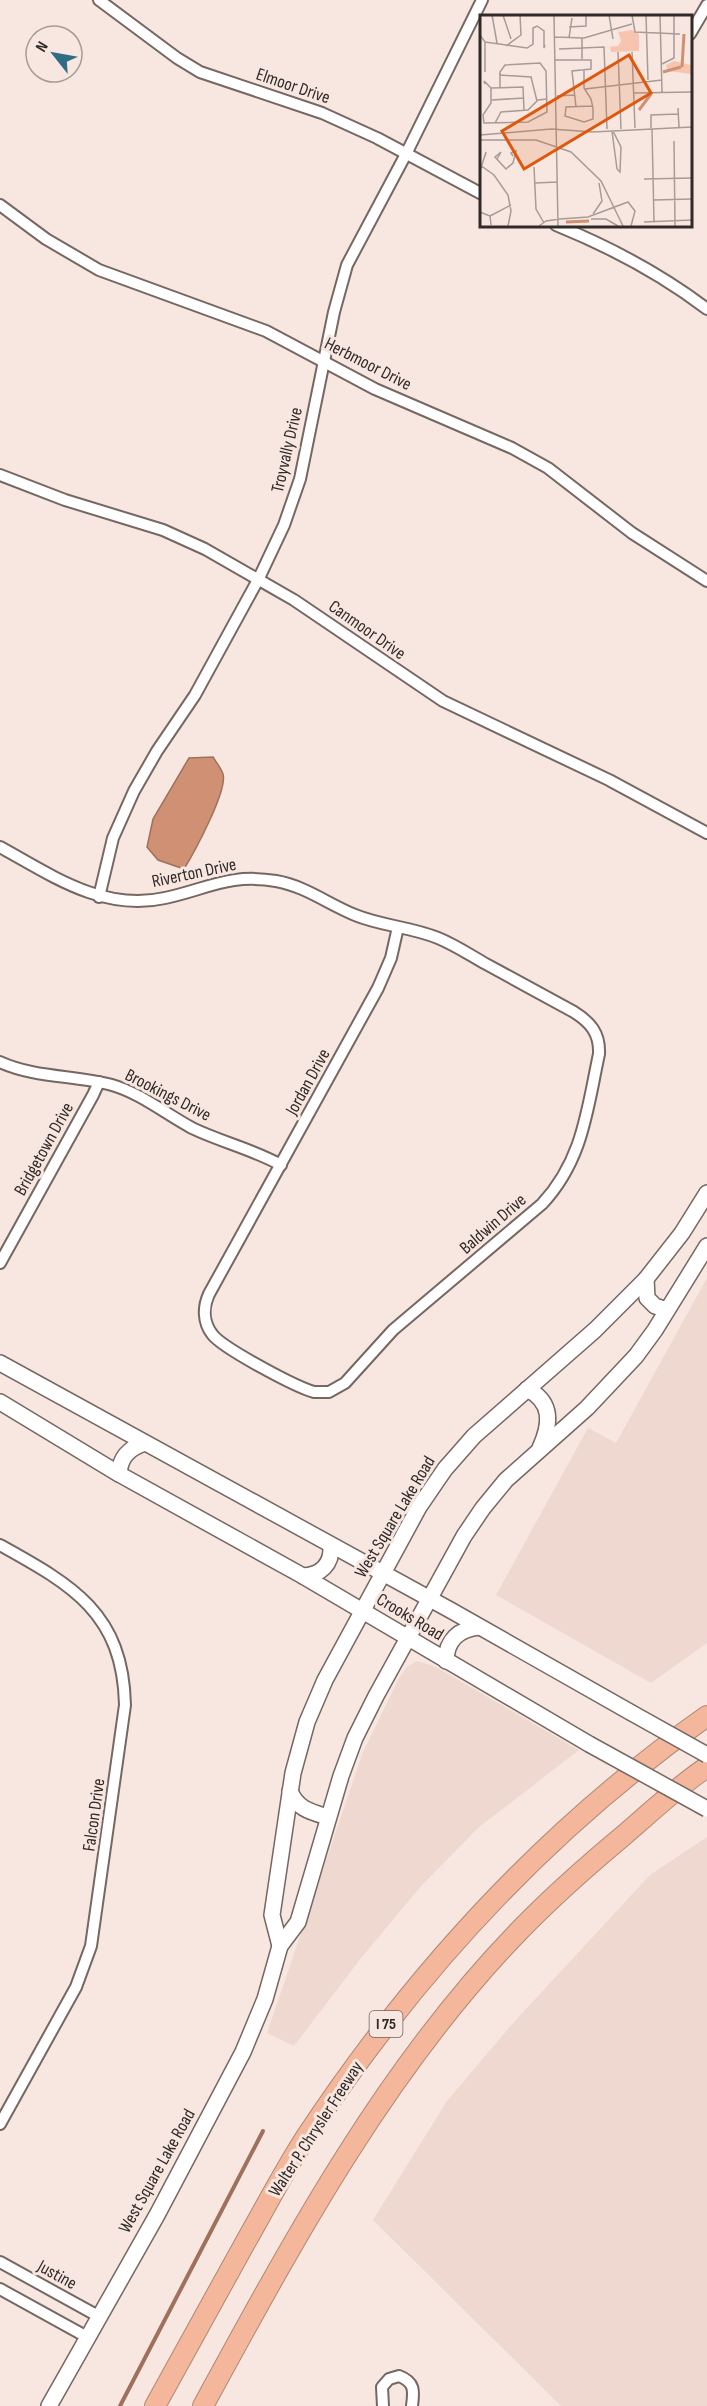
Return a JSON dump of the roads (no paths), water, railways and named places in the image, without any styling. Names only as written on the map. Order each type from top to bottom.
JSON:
[{"type":"highway","name":"Walter P. Chrysler Freeway","points":[[155,2406],[305,2139],[398,2009],[454,1941],[569,1825],[657,1751],[707,1716]]},
{"type":"highway","name":"I 75","points":[[203,2406],[328,2183],[387,2094],[432,2033],[518,1932],[559,1892],[707,1767]]},
{"type":"main road","name":"West Square Lake Road","points":[[280,1946],[272,1915],[290,1791],[299,1749],[315,1700],[419,1507],[445,1469],[485,1425],[603,1323],[646,1279],[682,1233],[707,1193]]},
{"type":"main road","name":"West Square Lake Road","points":[[49,2406],[157,2215],[234,2072],[258,2016],[280,1946],[298,1922],[328,1817],[355,1738],[429,1599],[483,1508],[506,1480],[612,1383],[646,1343],[707,1246]]},
{"type":"main road","points":[[646,1279],[647,1298],[655,1306],[667,1310]]},
{"type":"main road","name":"Crooks Road","points":[[0,1363],[707,1755]]},
{"type":"main road","points":[[527,1389],[539,1396],[547,1408],[546,1431],[540,1448]]},
{"type":"main road","name":"Crooks Road","points":[[0,1402],[119,1474],[303,1576],[589,1744],[707,1809]]},
{"type":"main road","points":[[119,1474],[122,1459],[127,1452],[134,1446],[145,1443]]},
{"type":"main road","points":[[303,1576],[314,1575],[326,1566],[331,1546]]},
{"type":"main road","points":[[446,1661],[447,1646],[457,1634],[463,1630],[479,1627]]},
{"type":"main road","points":[[290,1791],[301,1808],[328,1817]]},
{"type":"street","name":"Elmoor Drive","points":[[99,0],[177,58],[200,72],[322,113],[480,193]]},
{"type":"street","name":"Troyvally Drive","points":[[99,897],[113,838],[134,792],[157,751],[195,695],[259,578],[284,525],[300,479],[339,287],[347,265],[406,154],[482,0]]},
{"type":"street","points":[[692,30],[707,4]]},
{"type":"street","name":"Herbmoor Drive","points":[[0,205],[46,239],[83,262],[121,279],[245,323],[285,340],[375,389],[496,440],[530,458],[570,484],[632,533],[707,581]]},
{"type":"street","points":[[561,226],[581,230],[651,271],[707,309]]},
{"type":"street","name":"Canmoor Drive","points":[[0,475],[65,500],[163,530],[205,549],[308,608],[443,701],[609,780],[707,833]]},
{"type":"street","name":"Riverton Drive","points":[[0,847],[71,886],[99,897],[132,901],[153,900],[226,880],[261,879],[292,885],[355,915],[398,927]]},
{"type":"street","name":"Baldwin Drive","points":[[329,1392],[345,1383],[393,1330],[542,1204],[559,1184],[573,1160],[580,1140],[599,1054],[596,1033],[588,1021],[574,1012],[450,944],[426,934],[398,927]]},
{"type":"street","name":"Jordan Drive","points":[[329,1392],[308,1391],[224,1345],[214,1336],[206,1323],[206,1300],[378,988],[391,958],[398,927]]},
{"type":"street","name":"Brookings Drive","points":[[0,1062],[31,1072],[99,1082],[126,1091],[193,1128],[257,1152],[281,1165]]},
{"type":"street","name":"Bridgetown Drive","points":[[0,1263],[99,1082]]},
{"type":"street","name":"Falcon Drive","points":[[0,1545],[60,1580],[77,1593],[93,1610],[111,1638],[118,1654],[124,1680],[125,1705],[91,1946],[76,1987],[0,2124]]},
{"type":"street","name":"Justine","points":[[0,2262],[98,2316]]},
{"type":"street","points":[[0,2289],[87,2337]]},
{"type":"street","points":[[382,2406],[382,2387],[389,2379],[399,2376],[413,2386],[412,2406]]},
{"type":"waterway","points":[[120,2406],[263,2131]]}]
